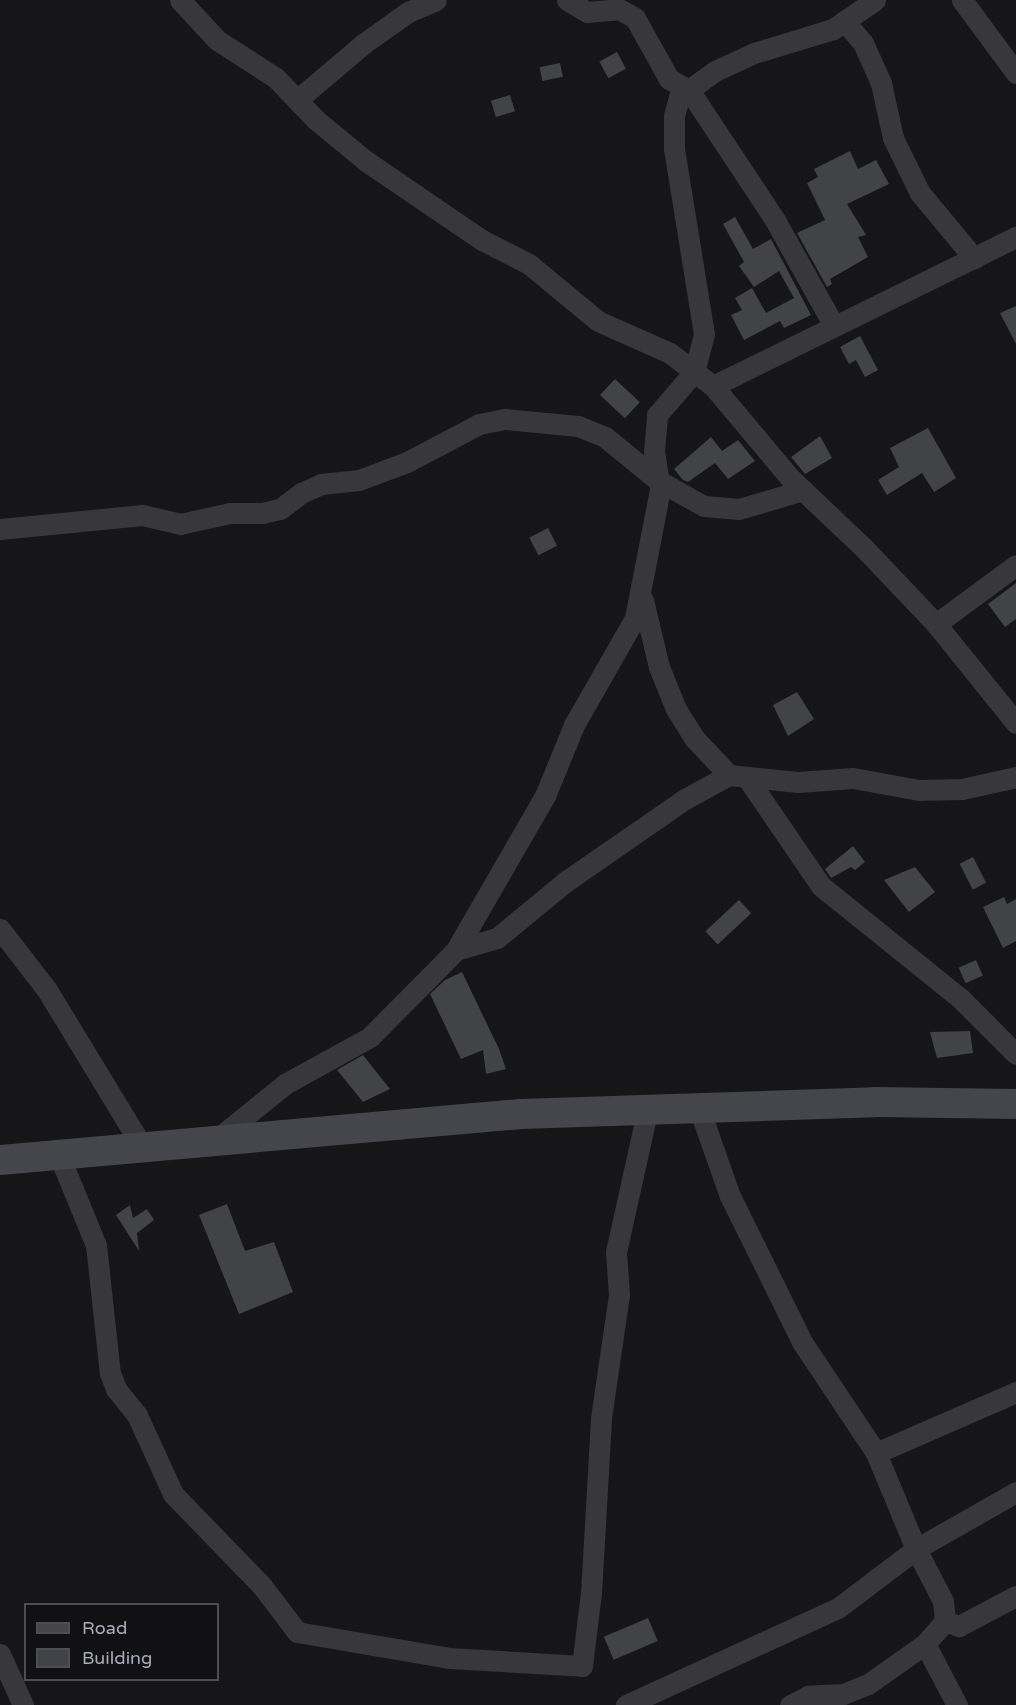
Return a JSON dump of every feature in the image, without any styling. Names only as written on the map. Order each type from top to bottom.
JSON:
[{"type":"street","points":[[180,0],[216,40],[276,78],[297,100],[366,161],[482,240],[529,264],[598,321],[670,353],[712,386],[802,490],[936,624],[1016,723]]},
{"type":"street","points":[[297,100],[363,44],[408,12],[436,0]]},
{"type":"street","points":[[567,0],[587,12],[619,9],[635,18],[669,79],[689,90],[775,220],[834,326]]},
{"type":"street","points":[[212,1143],[285,1084],[370,1037],[456,950],[545,796],[574,725],[636,618],[659,481],[654,451],[657,415],[694,372],[704,334],[674,149],[674,116],[679,97],[715,71],[754,53],[804,40],[844,21],[875,0]]},
{"type":"street","points":[[962,0],[1016,73]]},
{"type":"street","points":[[844,21],[863,43],[876,73],[893,138],[920,194],[974,258]]},
{"type":"street","points":[[712,386],[1016,237]]},
{"type":"street","points":[[0,529],[142,514],[180,524],[230,513],[262,513],[280,509],[301,493],[321,484],[368,476],[407,462],[480,424],[504,419],[578,426],[605,437],[659,481],[704,506],[739,509],[802,490]]},
{"type":"street","points":[[936,624],[1016,565]]},
{"type":"street","points":[[642,593],[658,667],[676,709],[694,738],[738,777],[807,870],[821,885],[960,998],[1016,1054]]},
{"type":"street","points":[[456,950],[497,938],[565,882],[686,799],[738,777],[853,778],[920,790],[962,789],[1016,777]]},
{"type":"street","points":[[0,928],[47,990],[143,1148]]},
{"type":"street","points":[[0,1160],[521,1114],[647,1112],[875,1102],[1016,1104]]},
{"type":"street","points":[[700,1110],[730,1196],[802,1342],[876,1453],[915,1549],[943,1601],[945,1621],[925,1644],[868,1684],[843,1694],[807,1696],[790,1705]]},
{"type":"street","points":[[59,1155],[96,1245],[110,1373],[116,1389],[137,1414],[173,1494],[262,1586],[297,1632],[449,1658],[582,1666],[591,1593],[601,1418],[619,1295],[616,1252],[647,1112]]},
{"type":"street","points":[[876,1453],[1016,1392]]},
{"type":"street","points":[[626,1705],[838,1608],[915,1549],[1016,1492]]},
{"type":"street","points":[[945,1621],[959,1626],[1016,1596]]},
{"type":"street","points":[[925,1644],[957,1705]]},
{"type":"street","points":[[0,1654],[23,1705]]},
{"type":"building","points":[[617,52],[626,69],[608,78],[599,61]]},
{"type":"building","points":[[560,63],[563,77],[542,81],[539,67]]},
{"type":"building","points":[[510,95],[515,111],[496,117],[491,101]]},
{"type":"building","points":[[850,151],[858,169],[876,160],[889,184],[847,204],[866,235],[858,237],[868,257],[830,279],[832,284],[827,287],[797,233],[825,220],[807,183],[818,177],[814,169]]},
{"type":"building","points":[[735,217],[753,249],[771,239],[811,315],[784,328],[780,321],[744,340],[731,315],[742,310],[735,298],[752,288],[766,313],[794,298],[779,271],[754,287],[739,266],[744,262],[723,224]]},
{"type":"building","points":[[1016,306],[1016,344],[1000,313]]},
{"type":"building","points":[[860,336],[878,370],[865,377],[856,360],[849,364],[840,347]]},
{"type":"building","points":[[615,379],[640,402],[625,418],[600,395]]},
{"type":"building","points":[[928,428],[956,478],[934,492],[922,473],[887,495],[878,480],[899,467],[890,448]]},
{"type":"building","points":[[820,436],[832,458],[805,474],[791,457]]},
{"type":"building","points":[[711,437],[722,451],[738,440],[755,461],[728,479],[715,463],[688,482],[683,480],[674,469]]},
{"type":"building","points":[[548,528],[557,546],[538,555],[529,538]]},
{"type":"building","points":[[1016,583],[1016,619],[1005,627],[988,604]]},
{"type":"building","points":[[797,692],[814,719],[788,736],[773,705]]},
{"type":"building","points":[[853,846],[865,862],[855,870],[851,867],[831,878],[825,869]]},
{"type":"building","points":[[973,857],[986,883],[973,890],[960,864]]},
{"type":"building","points":[[915,867],[935,892],[909,912],[884,880]]},
{"type":"building","points":[[1004,897],[1007,904],[1016,899],[1016,941],[1003,948],[983,907]]},
{"type":"building","points":[[739,900],[751,913],[718,945],[705,931]]},
{"type":"building","points":[[976,960],[983,976],[966,983],[959,968]]},
{"type":"building","points":[[462,972],[499,1049],[506,1069],[486,1074],[483,1050],[461,1059],[430,994],[445,980]]},
{"type":"building","points":[[970,1031],[973,1053],[937,1058],[930,1032]]},
{"type":"building","points":[[363,1055],[390,1089],[363,1102],[337,1070]]},
{"type":"building","points":[[227,1204],[245,1251],[274,1242],[293,1292],[239,1314],[199,1215]]},
{"type":"building","points":[[130,1205],[133,1218],[147,1209],[154,1220],[137,1233],[139,1251],[116,1215]]},
{"type":"building","points":[[648,1618],[658,1641],[614,1660],[604,1637]]}]
